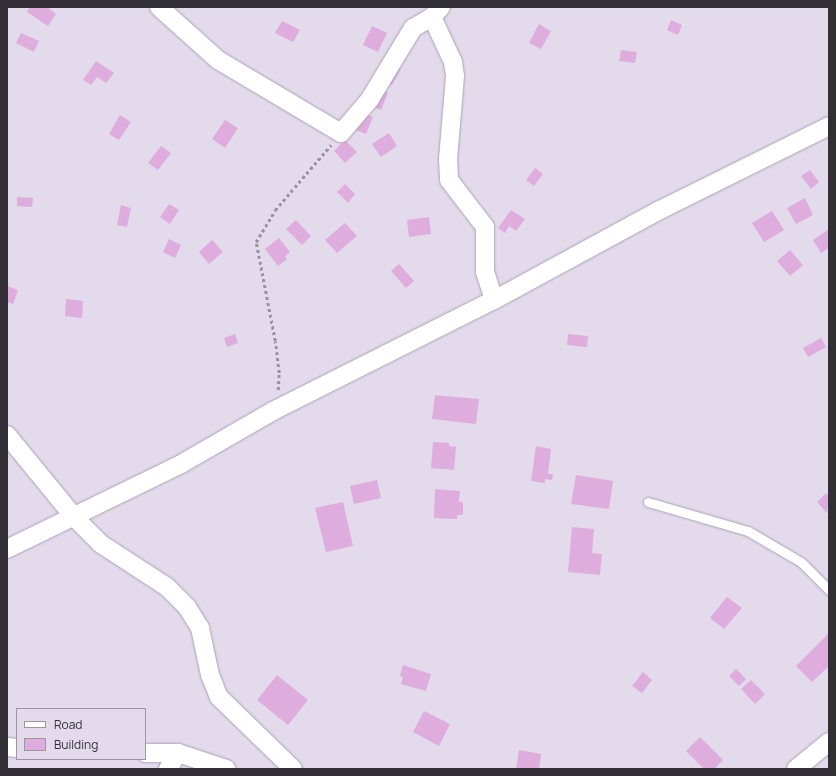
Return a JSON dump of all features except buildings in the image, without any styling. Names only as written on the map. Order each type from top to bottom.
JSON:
[{"type":"street","points":[[159,7],[218,60],[341,133],[370,99],[410,32],[422,21],[437,12],[453,62],[449,180],[485,227],[485,272],[494,300]]},
{"type":"street","points":[[7,549],[181,464],[273,410],[494,300],[660,210],[829,126]]},
{"type":"street","points":[[7,435],[74,517],[102,544],[167,587],[187,607],[200,628],[210,675],[219,697],[293,769]]},
{"type":"street","points":[[796,769],[829,742]]},
{"type":"street","points":[[168,769],[178,753]]},
{"type":"street","points":[[146,754],[178,753],[226,769]]},
{"type":"lane","points":[[648,502],[748,531],[801,562],[829,590]]},
{"type":"path","points":[[273,410],[279,373],[256,242],[275,210],[341,133]]}]
